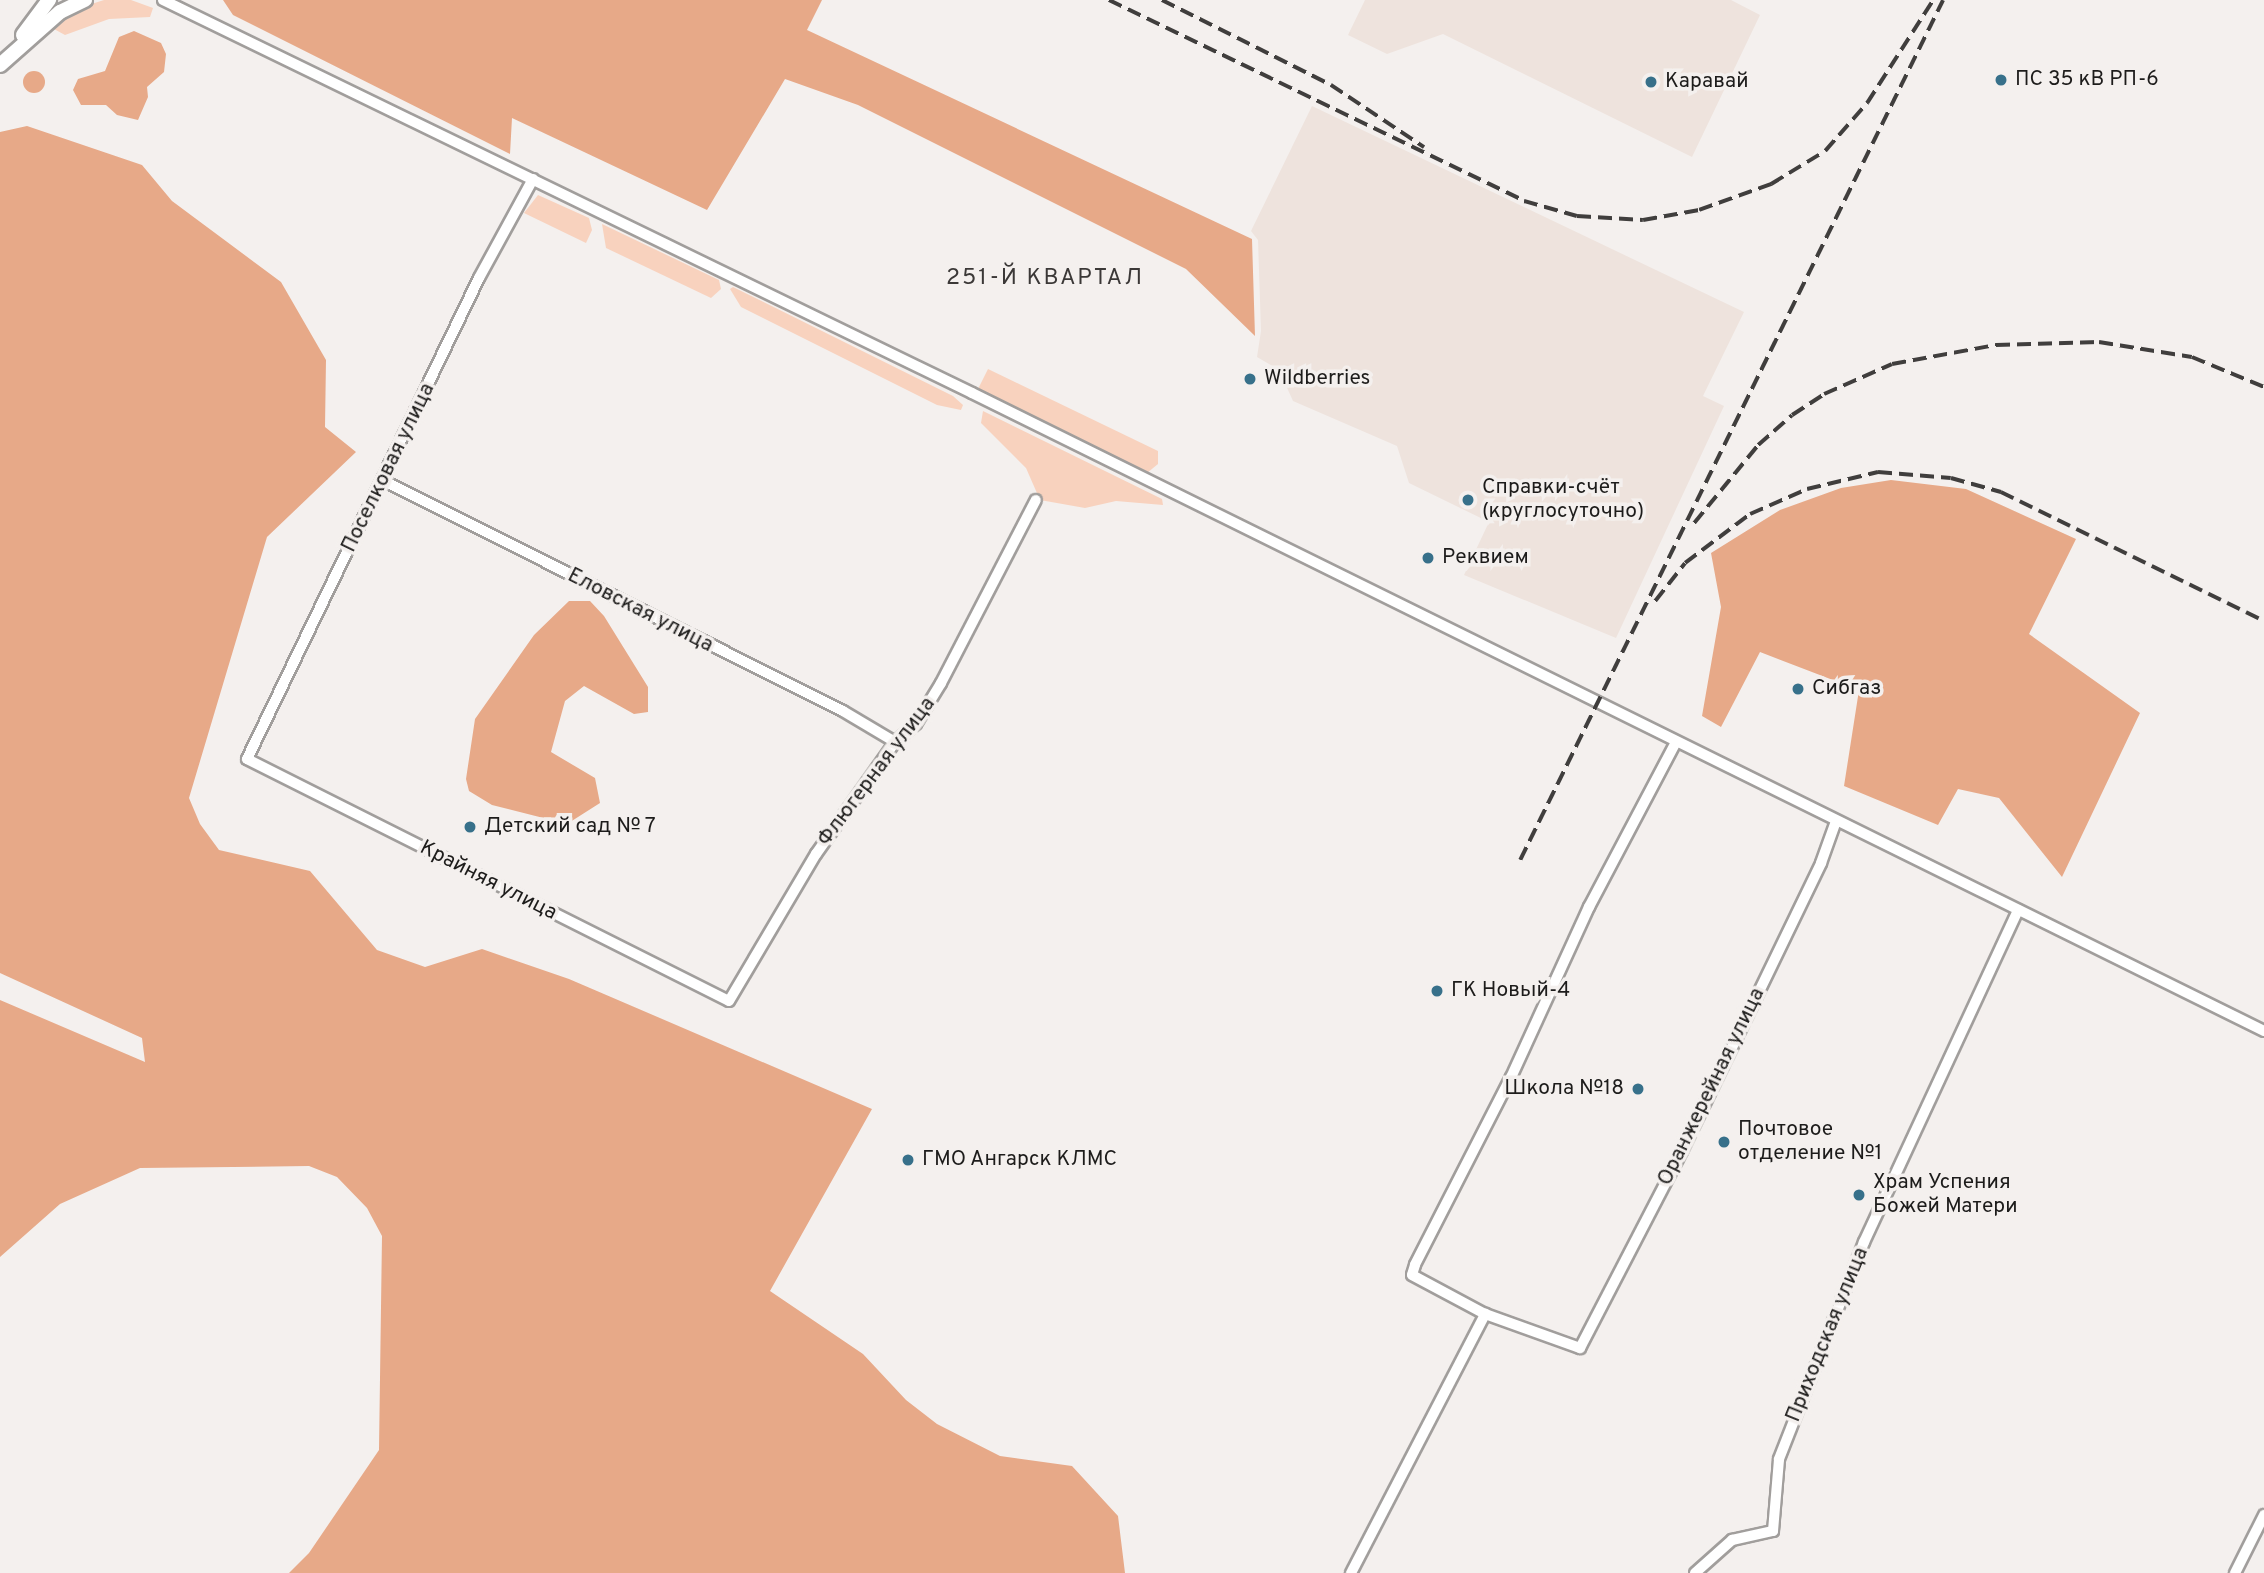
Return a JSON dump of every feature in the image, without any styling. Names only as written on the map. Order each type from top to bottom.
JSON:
[{"type":"main road","points":[[0,63],[49,0]]},
{"type":"main road","points":[[0,63],[60,12],[85,0]]},
{"type":"street","points":[[162,0],[533,179],[2264,1031]]},
{"type":"street","name":"Поселковая улица","points":[[247,759],[384,481],[479,278],[533,179]]},
{"type":"street","name":"Еловская улица","points":[[384,481],[844,710],[895,742]]},
{"type":"street","name":"Флюгерная улица","points":[[729,1001],[816,854],[895,742],[916,724],[941,683],[1036,500]]},
{"type":"street","points":[[1351,1573],[1485,1314],[1412,1275],[1589,906],[1676,742]]},
{"type":"street","name":"Крайняя улица","points":[[247,759],[729,1001]]},
{"type":"street","name":"Оранжерейная улица","points":[[1485,1314],[1580,1348],[1682,1151],[1821,863],[1836,821]]},
{"type":"street","name":"Приходская улица","points":[[1695,1573],[1732,1540],[1773,1531],[1779,1459],[1859,1255],[2018,910]]},
{"type":"street","points":[[2235,1573],[2264,1515]]},
{"type":"shaded area","points":[[104,0],[131,0],[153,8],[150,17],[109,19],[65,35],[54,29],[82,7]]},
{"type":"shaded area","points":[[223,0],[822,0],[807,30],[1252,239],[1255,336],[1186,269],[858,105],[785,79],[707,210],[512,118],[510,154],[233,15]]},
{"type":"shaded area","name":"Каравай","points":[[1365,0],[1731,0],[1760,15],[1692,157],[1443,34],[1387,54],[1348,35]]},
{"type":"shaded area","points":[[134,31],[161,43],[166,54],[164,72],[147,87],[148,97],[138,120],[117,115],[106,105],[81,105],[73,90],[78,79],[105,71],[119,37]]},
{"type":"shaded area","points":[[30,71],[38,71],[45,78],[45,86],[38,93],[30,93],[23,86],[23,78]]},
{"type":"shaded area","points":[[1312,106],[1744,312],[1703,396],[1724,406],[1616,638],[1464,575],[1489,522],[1409,483],[1397,446],[1293,401],[1279,370],[1257,357],[1261,331],[1258,240],[1251,231]]},
{"type":"shaded area","points":[[27,126],[142,165],[172,201],[281,282],[326,360],[325,427],[356,452],[267,537],[189,798],[200,824],[219,850],[310,871],[377,950],[425,967],[482,949],[569,979],[872,1109],[770,1291],[863,1354],[906,1400],[937,1424],[1000,1456],[1072,1466],[1118,1516],[1125,1573],[289,1573],[309,1553],[379,1450],[382,1236],[367,1208],[337,1177],[309,1166],[140,1168],[60,1204],[0,1257],[0,1000],[145,1062],[142,1038],[0,973],[0,132]]},
{"type":"shaded area","points":[[538,195],[589,218],[592,230],[586,243],[524,213]]},
{"type":"shaded area","points":[[602,224],[719,280],[721,289],[711,298],[606,248]]},
{"type":"shaded area","points":[[733,287],[953,396],[963,405],[961,410],[937,405],[741,307],[730,289]]},
{"type":"shaded area","points":[[988,369],[1158,451],[1158,464],[1147,473],[978,389]]},
{"type":"shaded area","points":[[983,411],[1162,499],[1163,505],[1116,501],[1085,508],[1040,500],[1026,468],[981,423]]},
{"type":"shaded area","points":[[1891,480],[1966,489],[2076,539],[2029,634],[2140,713],[2062,877],[1999,798],[1958,789],[1938,825],[1844,786],[1859,690],[1760,652],[1721,727],[1702,716],[1721,607],[1711,553],[1780,510],[1841,488]]},
{"type":"shaded area","points":[[569,601],[590,601],[604,616],[648,687],[648,712],[634,714],[584,686],[565,701],[551,752],[595,778],[600,803],[567,824],[492,805],[469,791],[466,779],[475,719],[534,635]]},
{"type":"railway","points":[[1109,0],[1524,201],[1577,216],[1643,220],[1699,210],[1771,184],[1825,151],[1867,103],[1933,0]]},
{"type":"railway","points":[[1162,0],[1331,85],[1424,147]]},
{"type":"railway","points":[[1520,860],[1943,0]]},
{"type":"railway","points":[[1694,523],[1758,445],[1792,415],[1824,394],[1892,364],[1996,345],[2099,342],[2192,357],[2264,387]]},
{"type":"railway","points":[[1655,601],[1685,563],[1750,514],[1807,489],[1878,472],[1951,478],[2001,492],[2264,621]]},
{"type":"place","name":"ПС 35 кВ РП-6","points":[[2001,80]]},
{"type":"place","name":"Каравай","points":[[1651,82]]},
{"type":"place","name":"Wildberries","points":[[1250,379]]},
{"type":"place","name":"Справки-счёт (круглосуточно)","points":[[1468,500]]},
{"type":"place","name":"Реквием","points":[[1428,558]]},
{"type":"place","name":"Сибгаз","points":[[1798,689]]},
{"type":"place","name":"Детский сад № 7","points":[[470,827]]},
{"type":"place","name":"ГК Новый-4","points":[[1437,991]]},
{"type":"place","name":"Школа №18","points":[[1638,1089]]},
{"type":"place","name":"Почтовое отделение №1","points":[[1724,1142]]},
{"type":"place","name":"ГМО Ангарск КЛМС","points":[[908,1160]]},
{"type":"place","name":"Храм Успения Божей Матери","points":[[1859,1195]]},
{"type":"district","name":"251-Й КВАРТАЛ","points":[[1045,279]]}]
